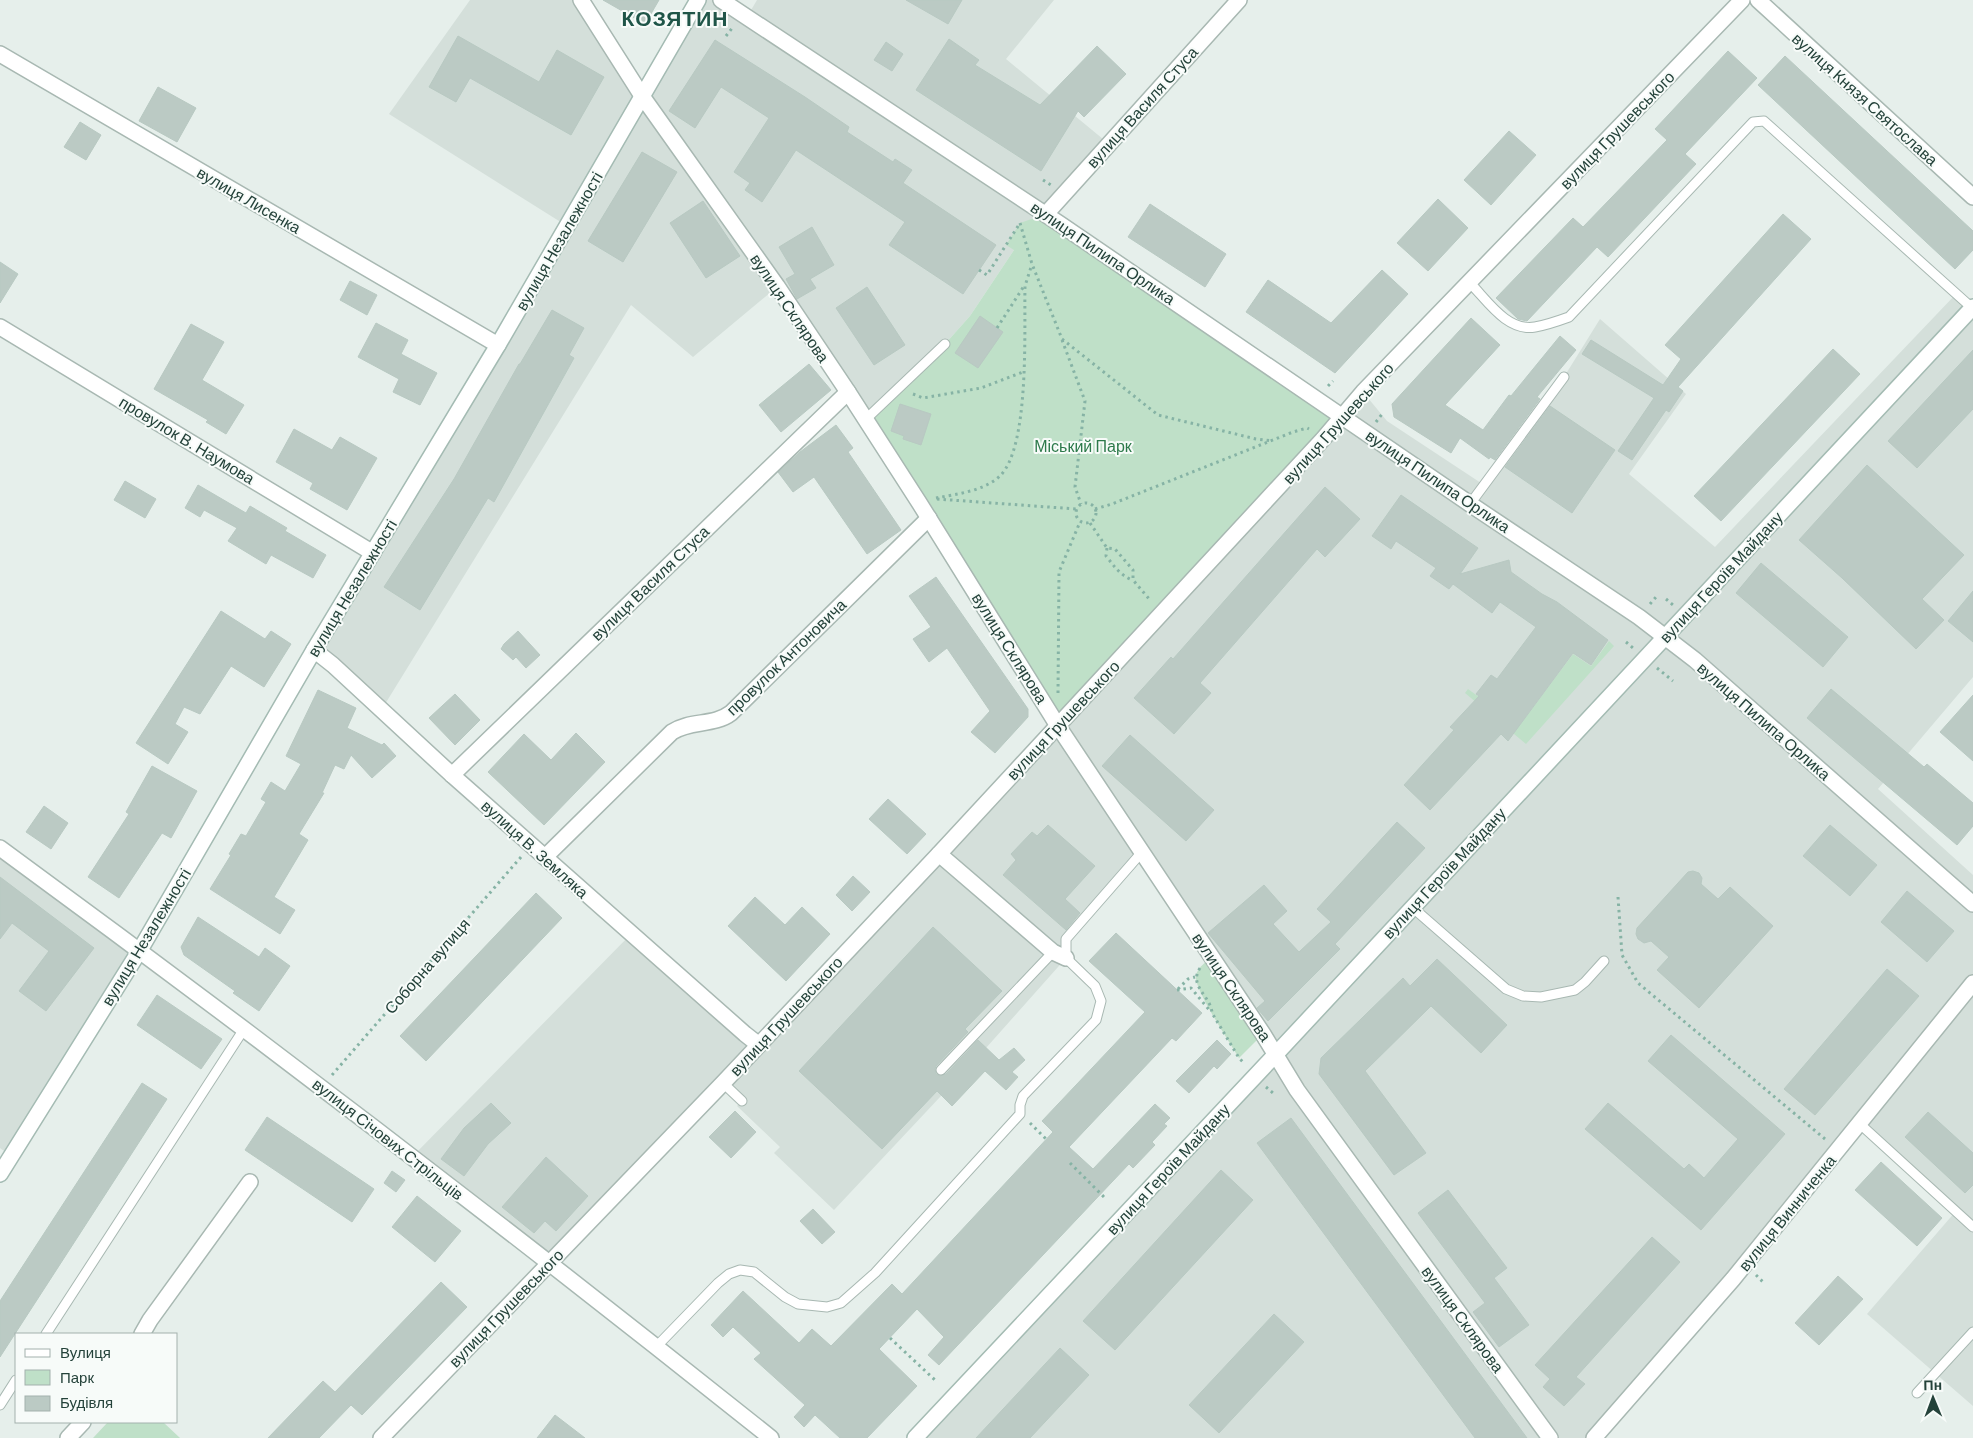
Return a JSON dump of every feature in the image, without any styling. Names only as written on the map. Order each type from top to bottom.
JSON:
[{"type":"street","name":"вулиця Склярова","points":[[581,0],[642,96],[777,286],[848,392],[929,518],[1058,726],[1276,1054],[1296,1090],[1550,1438]]},
{"type":"street","name":"вулиця Незалежності","points":[[0,1174],[140,950],[314,650],[498,345],[698,0]]},
{"type":"street","name":"вулиця Пилипа Орлика","points":[[721,0],[1046,214],[1666,636],[1973,904]]},
{"type":"street","name":"вулиця Василя Стуса","points":[[1046,214],[1239,0]]},
{"type":"street","name":"вулиця Грушевського","points":[[381,1438],[723,1083],[939,854],[1370,386],[1742,0]]},
{"type":"street","name":"вулиця Князя Святослава","points":[[1758,0],[1973,197]]},
{"type":"street","name":"вулиця Лисенка","points":[[0,54],[498,345]]},
{"type":"street","name":"вулиця Героїв Майдану","points":[[915,1438],[1973,308]]},
{"type":"street","name":"провулок В. Наумова","points":[[0,327],[373,553]]},
{"type":"street","name":"вулиця Василя Стуса","points":[[452,775],[848,392]]},
{"type":"street","name":"провулок Антоновича","points":[[545,857],[672,732],[682,726],[722,718],[731,713],[929,518]]},
{"type":"street","name":"вулиця В. Земляка","points":[[314,650],[333,665],[452,775],[745,1034],[759,1044]]},
{"type":"street","name":"вулиця Січових Стрільців","points":[[0,848],[140,950],[322,1088],[549,1263],[771,1438]]},
{"type":"street","points":[[939,854],[1059,955]]},
{"type":"street","name":"вулиця Винниченка","points":[[1594,1438],[1733,1279],[1973,983]]},
{"type":"street","points":[[143,1333],[250,1182]]},
{"type":"street","points":[[68,1438],[82,1423]]},
{"type":"lane","points":[[1470,283],[1507,321],[1517,326],[1535,327],[1569,317],[1753,122],[1764,121],[1973,308]]},
{"type":"lane","points":[[865,420],[945,344]]},
{"type":"lane","points":[[1470,504],[1564,377]]},
{"type":"lane","points":[[941,1070],[1059,955],[1066,939],[1142,852]]},
{"type":"lane","points":[[1412,907],[1506,989],[1523,996],[1541,997],[1575,990],[1604,960]]},
{"type":"lane","points":[[656,1347],[718,1283],[729,1274],[740,1270],[754,1272],[785,1297],[798,1304],[827,1307],[841,1303],[875,1273],[1020,1114],[1023,1096],[1096,1020],[1101,1001],[1094,986],[1059,955]]},
{"type":"lane","points":[[47,1333],[244,1030]]},
{"type":"lane","points":[[723,1083],[742,1101]]},
{"type":"lane","points":[[1860,1124],[1973,1227]]},
{"type":"lane","points":[[1917,1393],[1973,1332]]},
{"type":"lane","points":[[0,1405],[15,1382]]},
{"type":"path","points":[[979,270],[987,275],[1020,223],[1032,264],[1085,401],[1076,487],[1081,504]]},
{"type":"path","points":[[998,328],[1025,286],[1032,264]]},
{"type":"path","points":[[1025,286],[1020,426],[1013,456],[1000,476],[983,486],[961,494],[930,499],[1076,509]]},
{"type":"path","points":[[1062,339],[1158,415],[1256,439],[1272,440]]},
{"type":"path","points":[[898,389],[924,398],[981,388],[1023,372]]},
{"type":"path","points":[[1096,509],[1272,440],[1308,428]]},
{"type":"path","points":[[1080,522],[1076,516],[1076,509],[1081,504],[1091,504],[1096,509],[1096,515],[1090,523]]},
{"type":"path","points":[[1080,522],[1090,523]]},
{"type":"path","points":[[1058,695],[1059,572],[1080,522]]},
{"type":"path","points":[[1090,523],[1107,548],[1106,556],[1123,576],[1132,580],[1150,600]]},
{"type":"path","points":[[1107,548],[1115,548],[1132,570],[1132,580]]},
{"type":"path","name":"Соборна вулиця","points":[[322,1088],[532,845]]},
{"type":"path","points":[[1618,897],[1622,955],[1638,983],[1827,1141]]},
{"type":"path","points":[[1212,957],[1198,970],[1195,977],[1197,985],[1211,1007],[1212,1013]]},
{"type":"path","points":[[1195,977],[1188,979],[1177,990],[1191,988],[1212,1013],[1239,1058]]},
{"type":"path","points":[[1020,1114],[1047,1140]]},
{"type":"path","points":[[1070,1163],[1106,1199]]},
{"type":"path","points":[[890,1338],[936,1381]]},
{"type":"shaded area","points":[[470,0],[581,0],[642,96],[698,0],[721,0],[747,17],[757,0],[1054,0],[1006,59],[1109,144],[1014,250],[970,316],[945,344],[865,420],[777,287],[693,357],[631,305],[382,709],[314,650],[567,226],[389,114]]},
{"type":"shaded area","points":[[1956,294],[1973,307],[1973,677],[1878,789],[1973,875],[1973,1406],[1867,1314],[1956,1211],[1860,1124],[1594,1438],[915,1438],[1276,1054],[1142,853],[1066,939],[1066,958],[986,1048],[834,1210],[774,1153],[780,1147],[737,1106],[742,1101],[723,1083],[549,1263],[412,1157],[631,934],[759,1044],[1363,392],[1387,421],[1484,485],[1564,377],[1600,319],[1686,394],[1629,474],[1715,547]]},
{"type":"shaded area","points":[[0,848],[140,950],[11,1156],[0,1148]]},
{"type":"green space","name":"Міський Парк","points":[[1046,214],[1343,416],[1058,726],[865,420],[945,344],[970,316],[1014,250],[1006,245],[1020,223]]},
{"type":"green space","points":[[1609,641],[1614,646],[1526,744],[1465,693],[1468,689],[1519,726],[1573,654],[1591,666]]},
{"type":"green space","points":[[1212,957],[1263,1034],[1239,1058],[1206,1003],[1197,982],[1196,975],[1198,970]]},
{"type":"green space","points":[[107,1423],[164,1423],[180,1438],[93,1438]]},
{"type":"building","points":[[603,0],[659,0],[645,24]]},
{"type":"building","points":[[906,0],[962,0],[948,24]]},
{"type":"building","points":[[458,36],[539,82],[557,50],[604,77],[571,135],[470,78],[456,102],[429,87]]},
{"type":"building","points":[[949,39],[979,60],[975,65],[1040,105],[1097,46],[1126,74],[1084,117],[1078,111],[1041,171],[916,90]]},
{"type":"building","points":[[715,40],[849,127],[847,132],[893,162],[895,159],[912,170],[903,183],[996,245],[963,294],[889,245],[905,222],[796,150],[762,202],[745,190],[750,183],[734,172],[769,118],[721,87],[695,128],[669,111]]},
{"type":"building","points":[[886,42],[903,54],[892,71],[874,60]]},
{"type":"building","points":[[1728,51],[1757,78],[1685,154],[1696,164],[1608,257],[1597,247],[1527,321],[1518,319],[1496,298],[1573,218],[1583,227],[1667,140],[1655,129]]},
{"type":"building","points":[[1785,56],[1973,231],[1973,250],[1955,269],[1758,85]]},
{"type":"building","points":[[158,87],[196,108],[177,142],[139,121]]},
{"type":"building","points":[[80,122],[101,135],[86,160],[64,147]]},
{"type":"building","points":[[1509,131],[1536,155],[1491,205],[1464,180]]},
{"type":"building","points":[[642,152],[677,172],[623,262],[588,241]]},
{"type":"building","points":[[1438,199],[1468,228],[1428,271],[1397,243]]},
{"type":"building","points":[[703,201],[740,256],[706,278],[670,223]]},
{"type":"building","points":[[1150,204],[1226,254],[1205,287],[1128,237]]},
{"type":"building","points":[[1783,214],[1811,239],[1678,387],[1683,391],[1669,412],[1666,410],[1632,460],[1618,451],[1654,398],[1582,354],[1591,340],[1663,385],[1681,359],[1665,345]]},
{"type":"building","points":[[812,227],[834,265],[810,279],[816,288],[797,299],[786,279],[795,274],[779,247]]},
{"type":"building","points":[[0,262],[18,274],[0,303]]},
{"type":"building","points":[[1382,270],[1408,294],[1335,373],[1246,312],[1268,280],[1331,323]]},
{"type":"building","points":[[350,281],[377,295],[367,315],[340,300]]},
{"type":"building","points":[[867,287],[905,345],[874,365],[836,308]]},
{"type":"building","points":[[552,310],[584,328],[569,355],[574,358],[494,502],[488,498],[420,610],[384,587],[454,479]]},
{"type":"building","points":[[980,316],[1003,332],[978,368],[955,353]]},
{"type":"building","points":[[1471,318],[1500,345],[1445,405],[1483,430],[1509,395],[1511,396],[1560,336],[1576,350],[1537,397],[1540,399],[1495,460],[1490,457],[1489,459],[1460,438],[1451,453],[1394,417],[1392,404]]},
{"type":"building","points":[[376,323],[408,340],[401,354],[437,373],[420,405],[393,392],[399,379],[358,357]]},
{"type":"building","points":[[191,324],[224,342],[202,380],[244,405],[226,434],[206,422],[208,420],[154,389]]},
{"type":"building","points":[[1833,349],[1860,374],[1721,521],[1694,496]]},
{"type":"building","points":[[1973,350],[1973,409],[1917,468],[1888,441]]},
{"type":"building","points":[[809,364],[831,390],[781,432],[759,405]]},
{"type":"building","points":[[900,404],[931,414],[921,445],[903,439],[904,436],[891,431]]},
{"type":"building","points":[[1550,406],[1615,450],[1572,513],[1505,467]]},
{"type":"building","points":[[836,425],[853,448],[848,452],[901,530],[867,554],[814,477],[793,492],[778,472],[800,452]]},
{"type":"building","points":[[294,429],[332,450],[340,437],[377,458],[347,510],[310,489],[313,483],[276,462]]},
{"type":"building","points":[[1867,465],[1964,555],[1922,599],[1944,620],[1916,649],[1842,578],[1799,540]]},
{"type":"building","points":[[125,481],[156,499],[145,518],[114,500]]},
{"type":"building","points":[[198,485],[246,513],[250,506],[287,528],[285,531],[326,555],[313,578],[271,555],[266,564],[228,541],[237,528],[204,510],[200,517],[185,508]]},
{"type":"building","points":[[1325,487],[1360,519],[1325,557],[1317,549],[1200,683],[1211,693],[1174,734],[1134,698],[1171,657],[1173,659]]},
{"type":"building","points":[[1401,495],[1478,548],[1460,574],[1509,560],[1511,572],[1557,602],[1608,640],[1591,665],[1573,653],[1508,741],[1501,734],[1430,810],[1404,785],[1454,730],[1450,727],[1479,696],[1476,694],[1491,675],[1497,679],[1536,627],[1500,602],[1492,613],[1453,584],[1449,589],[1430,576],[1436,568],[1396,541],[1391,549],[1372,536]]},
{"type":"building","points":[[1761,563],[1848,637],[1823,667],[1736,593]]},
{"type":"building","points":[[936,577],[1028,709],[1028,717],[995,753],[971,732],[990,711],[947,648],[929,662],[913,639],[931,627],[909,596]]},
{"type":"building","points":[[1973,591],[1973,642],[1948,621]]},
{"type":"building","points":[[221,611],[265,639],[271,631],[291,644],[264,687],[231,666],[200,714],[184,707],[175,724],[188,732],[168,764],[136,743]]},
{"type":"building","points":[[518,631],[540,655],[526,668],[516,657],[513,660],[501,649]]},
{"type":"building","points":[[1831,689],[1924,767],[1927,764],[1973,803],[1973,826],[1957,845],[1807,718]]},
{"type":"building","points":[[318,690],[356,708],[347,728],[382,745],[384,743],[396,756],[372,778],[351,755],[344,769],[335,765],[322,793],[324,793],[299,834],[308,840],[274,897],[295,910],[280,934],[210,889],[231,855],[229,854],[241,834],[246,836],[266,802],[261,799],[271,782],[285,791],[301,764],[286,756]]},
{"type":"building","points":[[455,694],[480,720],[455,745],[429,718]]},
{"type":"building","points":[[1973,695],[1973,761],[1940,732]]},
{"type":"building","points":[[576,733],[605,762],[544,825],[488,772],[524,734],[551,760]]},
{"type":"building","points":[[1130,735],[1214,810],[1186,841],[1102,766]]},
{"type":"building","points":[[152,766],[197,791],[171,838],[162,833],[119,898],[88,877],[129,814],[126,812]]},
{"type":"building","points":[[888,799],[926,834],[907,854],[869,819]]},
{"type":"building","points":[[44,806],[68,823],[51,849],[26,832]]},
{"type":"building","points":[[1397,822],[1425,848],[1335,944],[1340,949],[1268,1021],[1257,1008],[1265,1001],[1208,933],[1264,885],[1287,911],[1273,924],[1299,952],[1331,922],[1317,909]]},
{"type":"building","points":[[1048,825],[1095,866],[1065,899],[1080,913],[1066,930],[1003,875],[1016,860],[1011,854],[1032,832],[1037,836]]},
{"type":"building","points":[[1830,825],[1877,865],[1850,896],[1803,856]]},
{"type":"building","points":[[1688,872],[1699,873],[1702,878],[1701,884],[1718,899],[1730,887],[1773,926],[1699,1008],[1657,970],[1669,957],[1651,941],[1644,943],[1638,939],[1636,934],[1637,928]]},
{"type":"building","points":[[853,876],[870,892],[852,911],[836,895]]},
{"type":"building","points":[[0,877],[94,948],[46,1011],[19,991],[49,951],[12,923],[0,939]]},
{"type":"building","points":[[1907,891],[1954,931],[1927,962],[1881,922]]},
{"type":"building","points":[[536,893],[562,918],[426,1061],[400,1036]]},
{"type":"building","points":[[755,897],[785,925],[802,907],[830,934],[786,981],[728,926]]},
{"type":"building","points":[[198,917],[259,957],[265,948],[290,966],[259,1011],[233,993],[235,991],[184,955],[181,947]]},
{"type":"building","points":[[933,927],[1002,991],[965,1029],[968,1032],[936,1066],[936,1074],[940,1076],[946,1074],[978,1040],[999,1060],[1014,1048],[1025,1060],[1012,1072],[1018,1077],[1006,1090],[985,1071],[952,1106],[937,1091],[882,1149],[799,1071]]},
{"type":"building","points":[[1116,933],[1202,1013],[1176,1041],[1172,1038],[1069,1147],[1093,1169],[1155,1104],[1170,1118],[1164,1124],[1167,1126],[1152,1142],[1155,1145],[1133,1168],[1129,1164],[939,1365],[928,1355],[944,1337],[917,1309],[879,1349],[917,1386],[867,1438],[840,1438],[815,1415],[804,1427],[794,1417],[805,1405],[754,1359],[761,1353],[733,1327],[723,1337],[711,1325],[743,1291],[799,1343],[812,1329],[831,1346],[892,1284],[902,1294],[1053,1132],[1042,1121],[1145,1012],[1089,961]]},
{"type":"building","points":[[1437,959],[1507,1025],[1481,1053],[1431,1006],[1365,1071],[1426,1153],[1394,1175],[1319,1074],[1321,1058],[1403,978],[1410,986]]},
{"type":"building","points":[[1887,969],[1919,996],[1815,1115],[1784,1089]]},
{"type":"building","points":[[157,995],[222,1039],[201,1069],[137,1025]]},
{"type":"building","points":[[1671,1035],[1785,1134],[1701,1230],[1585,1129],[1608,1103],[1684,1169],[1689,1164],[1704,1178],[1738,1139],[1648,1061]]},
{"type":"building","points":[[1217,1040],[1231,1054],[1217,1069],[1214,1066],[1189,1093],[1176,1081]]},
{"type":"building","points":[[142,1083],[167,1099],[0,1357],[0,1301]]},
{"type":"building","points":[[491,1103],[511,1123],[488,1144],[464,1176],[441,1159],[464,1128]]},
{"type":"building","points":[[735,1111],[756,1132],[731,1158],[709,1137]]},
{"type":"building","points":[[1928,1112],[1973,1153],[1973,1185],[1965,1193],[1905,1137]]},
{"type":"building","points":[[267,1117],[374,1189],[352,1222],[245,1150]]},
{"type":"building","points":[[1291,1118],[1527,1438],[1475,1438],[1257,1143]]},
{"type":"building","points":[[546,1157],[588,1196],[556,1231],[545,1221],[534,1233],[502,1207]]},
{"type":"building","points":[[1881,1162],[1942,1218],[1917,1246],[1855,1190]]},
{"type":"building","points":[[1221,1170],[1253,1200],[1115,1350],[1083,1321]]},
{"type":"building","points":[[392,1171],[405,1180],[396,1192],[384,1183]]},
{"type":"building","points":[[1448,1190],[1507,1268],[1494,1278],[1529,1325],[1499,1347],[1473,1312],[1485,1303],[1418,1213]]},
{"type":"building","points":[[417,1196],[461,1231],[435,1262],[392,1227]]},
{"type":"building","points":[[813,1209],[835,1232],[822,1244],[800,1221]]},
{"type":"building","points":[[1652,1237],[1680,1262],[1576,1377],[1585,1384],[1564,1406],[1543,1387],[1550,1379],[1535,1365]]},
{"type":"building","points":[[1838,1276],[1863,1299],[1819,1345],[1795,1323]]},
{"type":"building","points":[[441,1282],[467,1307],[362,1415],[351,1405],[319,1438],[268,1438],[323,1381],[335,1392]]},
{"type":"building","points":[[1274,1314],[1304,1342],[1219,1433],[1189,1405]]},
{"type":"building","points":[[1060,1348],[1089,1375],[1030,1438],[976,1438]]},
{"type":"building","points":[[555,1415],[585,1438],[537,1438]]},
{"type":"district","name":"КОЗЯТИН","points":[[675,19]]}]
